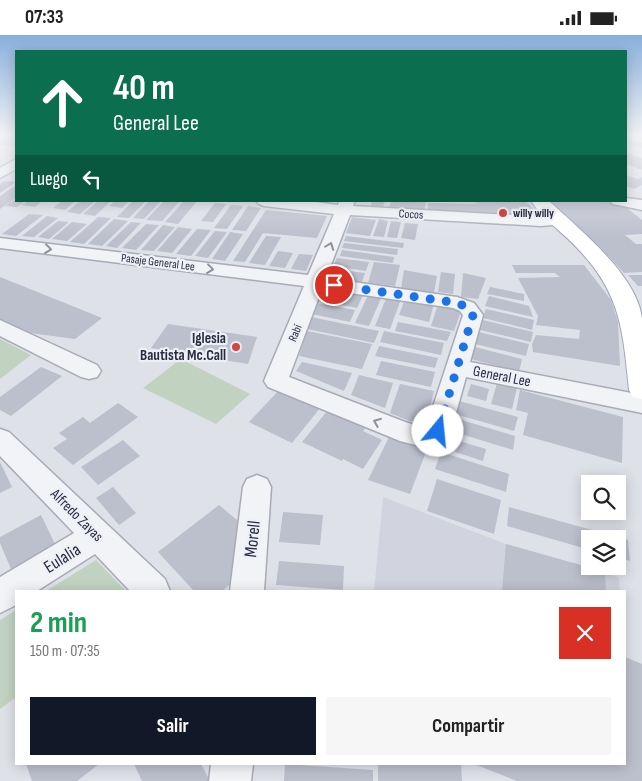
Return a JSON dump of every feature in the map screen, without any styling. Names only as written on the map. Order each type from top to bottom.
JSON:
[{"type":"main road","points":[[540,202],[599,260],[617,284],[623,296],[634,332],[642,390]]},
{"type":"street","points":[[0,175],[15,177]]},
{"type":"street","name":"Cocos","points":[[284,202],[559,221]]},
{"type":"street","points":[[624,202],[642,205]]},
{"type":"street","name":"Rabí","points":[[345,205],[276,381],[400,431],[423,437],[438,431],[457,367]]},
{"type":"street","name":"Pasaje General Lee","points":[[0,243],[316,282]]},
{"type":"street","name":"General Lee","points":[[316,282],[458,303],[466,307],[473,315],[457,367],[642,404]]},
{"type":"street","points":[[0,327],[89,371]]},
{"type":"street","name":"Alfredo Zayas","points":[[0,439],[152,590]]},
{"type":"street","name":"Morell","points":[[247,590],[257,487]]},
{"type":"street","name":"Eulalia","points":[[0,596],[98,535]]},
{"type":"street","points":[[230,781],[232,765]]},
{"type":"shaded area","points":[[383,497],[506,544],[581,565],[581,575],[612,575],[619,578],[620,590],[374,590]]},
{"type":"green space","points":[[0,339],[31,355],[0,379]]},
{"type":"green space","points":[[181,359],[250,394],[216,424],[143,388]]},
{"type":"green space","points":[[96,560],[125,590],[48,590]]},
{"type":"green space","points":[[15,611],[15,698],[0,709],[0,620]]},
{"type":"building","points":[[627,175],[638,179],[642,177],[642,185],[634,189],[627,186]]},
{"type":"building","points":[[4,181],[15,182],[0,193],[0,184]]},
{"type":"building","points":[[15,186],[15,199],[0,209],[0,196]]},
{"type":"building","points":[[15,200],[15,202],[24,202],[17,207],[5,206]]},
{"type":"building","points":[[26,202],[41,202],[35,207],[22,205]]},
{"type":"building","points":[[61,202],[74,202],[65,210],[53,208]]},
{"type":"building","points":[[79,202],[94,202],[80,214],[67,212]]},
{"type":"building","points":[[97,202],[110,202],[95,216],[83,214]]},
{"type":"building","points":[[114,202],[128,202],[122,208],[109,206]]},
{"type":"building","points":[[132,202],[145,202],[129,218],[117,217]]},
{"type":"building","points":[[148,202],[160,202],[144,219],[133,218]]},
{"type":"building","points":[[163,202],[179,202],[162,221],[146,220]]},
{"type":"building","points":[[183,202],[196,202],[178,224],[165,222]]},
{"type":"building","points":[[372,202],[385,202],[383,207],[371,206]]},
{"type":"building","points":[[391,202],[426,202],[424,212],[389,208]]},
{"type":"building","points":[[473,202],[526,202],[538,213],[493,216],[428,212],[428,203],[480,204]]},
{"type":"building","points":[[550,202],[606,202],[623,205],[642,220],[642,234],[625,235],[636,244],[642,244],[642,272],[624,273],[600,247]]},
{"type":"building","points":[[215,203],[226,204],[213,222],[201,221]]},
{"type":"building","points":[[231,205],[243,206],[227,229],[214,228]]},
{"type":"building","points":[[248,206],[261,208],[246,231],[232,230]]},
{"type":"building","points":[[266,210],[327,216],[317,238],[263,233],[245,262],[233,261]]},
{"type":"building","points":[[29,214],[43,215],[16,236],[2,234]]},
{"type":"building","points":[[47,216],[58,218],[34,237],[22,236]]},
{"type":"building","points":[[98,217],[111,218],[84,244],[70,242]]},
{"type":"building","points":[[352,217],[376,220],[370,236],[346,233]]},
{"type":"building","points":[[114,219],[128,221],[102,246],[88,244]]},
{"type":"building","points":[[379,219],[388,221],[384,237],[373,236]]},
{"type":"building","points":[[58,221],[69,222],[49,239],[38,237]]},
{"type":"building","points":[[391,221],[401,222],[397,238],[387,237]]},
{"type":"building","points":[[72,222],[87,224],[67,241],[52,239]]},
{"type":"building","points":[[131,222],[141,223],[117,248],[106,246]]},
{"type":"building","points":[[405,223],[418,224],[415,240],[401,238]]},
{"type":"building","points":[[146,224],[159,225],[136,250],[122,248]]},
{"type":"building","points":[[163,225],[175,227],[154,251],[141,250]]},
{"type":"building","points":[[178,227],[192,229],[172,253],[157,251]]},
{"type":"building","points":[[197,229],[211,230],[191,256],[176,254]]},
{"type":"building","points":[[215,231],[227,232],[208,258],[195,256]]},
{"type":"building","points":[[230,232],[243,234],[225,261],[212,259]]},
{"type":"building","points":[[266,236],[281,237],[265,265],[249,263]]},
{"type":"building","points":[[346,236],[404,243],[403,248],[344,241]]},
{"type":"building","points":[[344,243],[398,249],[397,255],[342,248]]},
{"type":"building","points":[[342,250],[394,257],[393,263],[340,256]]},
{"type":"building","points":[[278,251],[293,253],[285,268],[269,266]]},
{"type":"building","points":[[299,254],[313,255],[306,271],[291,269]]},
{"type":"building","points":[[337,258],[369,262],[366,271],[333,266]]},
{"type":"building","points":[[374,262],[400,265],[395,286],[368,283]]},
{"type":"building","points":[[512,265],[584,265],[611,300],[618,322],[620,366],[533,352],[532,344],[536,335],[579,339],[580,330],[536,325],[538,316],[518,278],[560,277],[555,273],[516,273]]},
{"type":"building","points":[[333,269],[365,273],[362,282],[330,277]]},
{"type":"building","points":[[404,270],[437,276],[434,293],[401,289]]},
{"type":"building","points":[[441,272],[455,274],[453,294],[438,292]]},
{"type":"building","points":[[463,273],[486,278],[478,299],[461,297]]},
{"type":"building","points":[[628,275],[642,275],[642,286],[638,286]]},
{"type":"building","points":[[0,277],[102,318],[75,339],[30,333],[0,319]]},
{"type":"building","points":[[490,287],[524,294],[524,301],[487,294]]},
{"type":"building","points":[[323,288],[364,293],[357,308],[316,300]]},
{"type":"building","points":[[369,293],[382,296],[369,326],[355,323]]},
{"type":"building","points":[[387,296],[401,299],[390,329],[375,326]]},
{"type":"building","points":[[489,296],[529,306],[533,317],[485,306]]},
{"type":"building","points":[[405,299],[434,304],[429,322],[399,315]]},
{"type":"building","points":[[316,303],[355,310],[350,322],[312,314]]},
{"type":"building","points":[[438,304],[457,309],[460,314],[454,331],[431,326]]},
{"type":"building","points":[[486,309],[534,320],[532,330],[483,318]]},
{"type":"building","points":[[311,317],[379,331],[374,343],[307,329]]},
{"type":"building","points":[[483,320],[533,332],[531,342],[480,330]]},
{"type":"building","points":[[398,322],[451,332],[447,341],[395,331]]},
{"type":"building","points":[[168,324],[257,337],[248,364],[151,348]]},
{"type":"building","points":[[307,331],[372,344],[362,369],[299,356]]},
{"type":"building","points":[[384,331],[444,343],[441,355],[380,342]]},
{"type":"building","points":[[479,332],[529,344],[526,356],[475,344]]},
{"type":"building","points":[[379,346],[438,358],[435,368],[375,356]]},
{"type":"building","points":[[475,347],[522,359],[519,372],[471,359]]},
{"type":"building","points":[[381,361],[435,372],[431,387],[376,375]]},
{"type":"building","points":[[302,362],[352,373],[344,391],[296,371]]},
{"type":"building","points":[[41,367],[62,376],[11,416],[0,410],[0,397]]},
{"type":"building","points":[[359,375],[393,383],[385,408],[351,395]]},
{"type":"building","points":[[497,383],[517,388],[512,409],[491,404]]},
{"type":"building","points":[[400,384],[434,391],[428,416],[421,422],[409,421],[390,413]]},
{"type":"building","points":[[471,384],[489,389],[486,401],[467,396]]},
{"type":"building","points":[[280,389],[321,407],[292,443],[249,422]]},
{"type":"building","points":[[520,390],[623,417],[622,463],[523,435],[528,413],[516,410]]},
{"type":"building","points":[[459,401],[518,417],[514,431],[455,414]]},
{"type":"building","points":[[118,403],[138,417],[73,465],[53,448],[67,439],[59,433],[83,417],[90,423]]},
{"type":"building","points":[[328,410],[366,427],[363,431],[382,440],[363,469],[302,442]]},
{"type":"building","points":[[455,418],[515,436],[513,450],[451,431]]},
{"type":"building","points":[[389,437],[427,449],[410,494],[368,480]]},
{"type":"building","points":[[123,440],[140,456],[98,485],[81,467]]},
{"type":"building","points":[[459,441],[486,449],[483,461],[455,452]]},
{"type":"building","points":[[441,452],[509,474],[506,492],[435,469]]},
{"type":"building","points":[[0,462],[12,487],[0,493]]},
{"type":"building","points":[[437,479],[501,500],[494,534],[427,511]]},
{"type":"building","points":[[113,487],[136,513],[119,525],[96,498]]},
{"type":"building","points":[[219,505],[244,526],[237,577],[224,590],[193,590],[158,552]]},
{"type":"building","points":[[509,507],[592,530],[581,530],[581,547],[507,526]]},
{"type":"building","points":[[283,512],[323,515],[320,545],[279,542]]},
{"type":"building","points":[[41,515],[55,544],[11,569],[0,543],[0,537]]},
{"type":"building","points":[[626,539],[628,540],[630,561],[626,560]]},
{"type":"building","points":[[506,544],[581,565],[581,575],[605,575],[606,590],[502,590]]},
{"type":"building","points":[[279,561],[344,566],[343,590],[276,585]]},
{"type":"building","points":[[626,657],[642,664],[642,781],[517,781],[477,765],[626,765]]},
{"type":"building","points":[[26,765],[98,765],[77,781],[32,781]]},
{"type":"building","points":[[134,765],[202,765],[210,781],[142,781]]},
{"type":"building","points":[[285,765],[373,770],[373,781],[284,781]]},
{"type":"building","points":[[378,765],[461,765],[462,781],[378,781]]},
{"type":"place","name":"willy willy","points":[[503,213]]},
{"type":"place","name":"Iglesia Bautista Mc.Call","points":[[236,347]]},
{"type":"route","points":[[334,285],[458,303],[466,307],[473,315],[438,431]]}]
